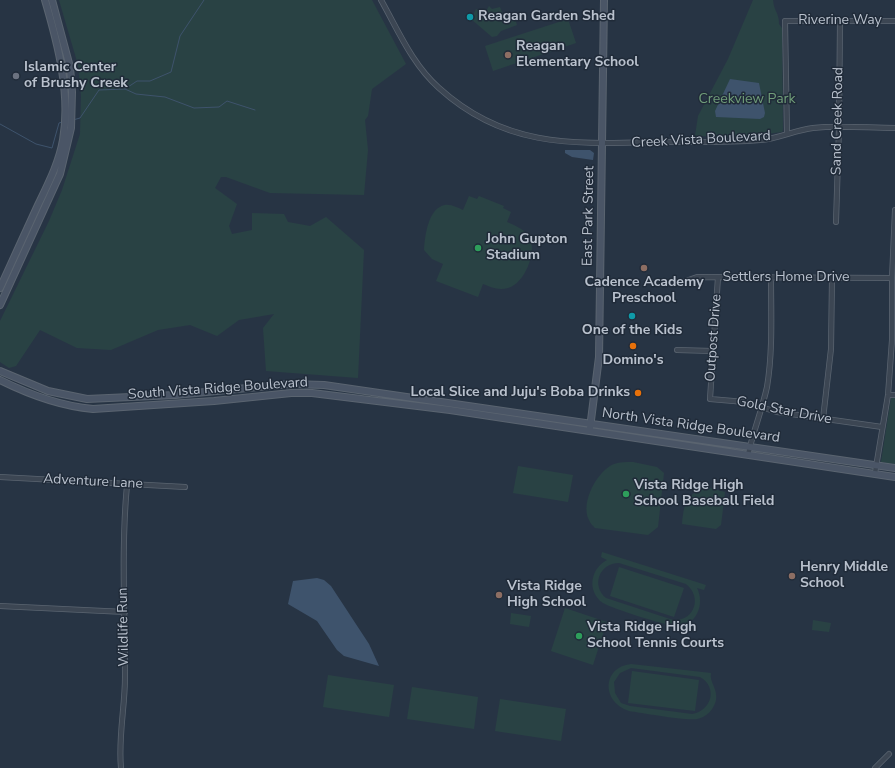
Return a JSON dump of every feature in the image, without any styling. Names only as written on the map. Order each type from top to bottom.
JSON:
[{"type":"street","points":[[0,288],[51,178],[60,151],[66,112],[61,69],[54,30],[45,0]]},
{"type":"street","points":[[0,305],[46,206],[64,163],[71,128],[72,106],[70,68],[52,0]]},
{"type":"street","name":"Creek Vista Boulevard","points":[[381,0],[417,64],[439,88],[463,108],[490,123],[530,137],[567,143],[602,144],[762,140],[813,128],[895,128]]},
{"type":"street","name":"East Park Street","points":[[589,431],[599,356],[604,0]]},
{"type":"street","name":"Riverine Way","points":[[787,134],[785,21],[895,21]]},
{"type":"street","name":"Sand Creek Road","points":[[836,222],[840,21]]},
{"type":"street","points":[[39,203],[46,206]]},
{"type":"street","points":[[875,473],[888,395],[894,340],[892,278],[895,210]]},
{"type":"street","name":"Settlers Home Drive","points":[[680,283],[697,277],[892,278]]},
{"type":"street","name":"Outpost Drive","points":[[710,399],[718,277]]},
{"type":"street","points":[[748,455],[766,389],[770,352],[771,277]]},
{"type":"street","points":[[823,419],[831,349],[832,278]]},
{"type":"street","points":[[677,350],[712,351]]},
{"type":"street","name":"South Vista Ridge Boulevard","points":[[0,371],[48,391],[87,399],[132,398],[289,384],[311,384],[485,408]]},
{"type":"street","name":"South Vista Ridge Boulevard","points":[[0,380],[46,400],[74,407],[93,409],[214,401],[291,393],[312,393],[489,416]]},
{"type":"street","points":[[888,395],[895,395]]},
{"type":"street","name":"Gold Star Drive","points":[[710,399],[745,402],[777,412],[882,427]]},
{"type":"street","name":"North Vista Ridge Boulevard","points":[[485,408],[895,468]]},
{"type":"street","name":"North Vista Ridge Boulevard","points":[[489,416],[895,477]]},
{"type":"street","name":"Adventure Lane","points":[[0,477],[186,487]]},
{"type":"street","name":"Wildlife Run","points":[[121,768],[120,746],[125,692],[125,612],[123,565],[128,485]]},
{"type":"street","points":[[0,606],[125,612]]},
{"type":"street","points":[[875,768],[889,754]]},
{"type":"green space","points":[[59,0],[372,0],[406,64],[372,89],[368,116],[365,120],[368,150],[364,195],[270,193],[226,177],[221,177],[215,188],[237,204],[229,226],[232,234],[252,230],[252,213],[284,214],[288,222],[310,226],[326,217],[364,250],[358,378],[266,371],[263,328],[274,314],[239,320],[217,336],[190,325],[158,330],[111,350],[77,348],[40,330],[16,366],[9,368],[0,362],[0,321],[49,221],[62,190],[80,134],[81,96],[78,65]]},
{"type":"green space","name":"Creekview Park","points":[[753,0],[773,0],[779,24],[782,28],[783,130],[782,132],[743,137],[695,136],[698,116],[728,59]]},
{"type":"green space","points":[[489,6],[492,9],[500,7],[503,15],[513,12],[517,25],[501,31],[497,36],[492,37],[471,19],[476,9],[485,13]]},
{"type":"green space","points":[[568,19],[576,43],[493,71],[485,46]]},
{"type":"green space","name":"John Gupton Stadium","points":[[469,196],[477,199],[479,196],[504,206],[503,208],[511,212],[507,222],[520,228],[526,233],[532,244],[532,252],[528,267],[519,281],[505,289],[495,288],[483,284],[478,297],[436,281],[443,264],[432,259],[424,250],[428,223],[435,211],[439,207],[445,205],[454,206],[463,210]]},
{"type":"green space","points":[[891,398],[895,398],[895,464],[881,462]]},
{"type":"green space","name":"Vista Ridge High School Baseball Field","points":[[621,462],[633,462],[657,467],[664,473],[658,527],[648,535],[595,528],[589,520],[587,505],[588,497],[596,480],[602,473],[614,464]]},
{"type":"green space","points":[[518,466],[573,475],[568,502],[513,493]]},
{"type":"green space","points":[[710,488],[725,492],[721,525],[716,529],[682,524],[685,505],[691,495]]},
{"type":"green space","points":[[602,552],[706,585],[704,590],[697,588],[700,601],[694,618],[683,625],[676,626],[639,616],[603,603],[594,592],[593,586],[594,574],[597,568],[607,560],[601,557]],"holes":[[[619,563],[686,584],[694,595],[694,608],[686,617],[680,620],[673,620],[606,598],[601,593],[598,582],[599,576],[606,567]]]},
{"type":"green space","points":[[619,567],[684,588],[674,617],[610,596]]},
{"type":"green space","name":"Vista Ridge High School Tennis Courts","points":[[565,608],[607,622],[593,665],[551,651]]},
{"type":"green space","points":[[511,613],[531,616],[529,627],[510,624]]},
{"type":"green space","points":[[813,620],[831,623],[829,632],[812,630]]},
{"type":"green space","points":[[631,664],[711,673],[711,679],[716,696],[715,703],[707,714],[697,719],[674,718],[629,711],[620,707],[613,700],[610,693],[610,678],[615,671],[621,667]],"holes":[[[631,668],[700,677],[706,681],[709,687],[711,692],[710,698],[708,704],[704,708],[699,712],[692,714],[630,706],[621,703],[615,693],[614,682],[620,673]]]},
{"type":"green space","points":[[632,671],[699,680],[695,711],[628,703]]},
{"type":"green space","points":[[328,675],[394,685],[389,717],[323,707]]},
{"type":"green space","points":[[412,687],[478,697],[474,729],[407,719]]},
{"type":"green space","points":[[500,699],[566,709],[561,741],[495,731]]},
{"type":"water","points":[[730,79],[759,83],[765,113],[764,117],[760,119],[716,117],[715,111]]},
{"type":"water","points":[[565,150],[590,150],[594,153],[593,160],[572,157],[565,153]]},
{"type":"water","points":[[317,578],[324,580],[331,586],[369,644],[379,666],[344,656],[337,650],[317,621],[288,604],[293,581]]},
{"type":"waterway","points":[[125,89],[137,81],[150,81],[171,72],[180,36],[204,0]]},
{"type":"waterway","points":[[73,120],[80,118],[99,90],[125,89],[136,94],[165,97],[194,108],[219,107],[227,101],[255,110]]},
{"type":"waterway","points":[[0,124],[36,144],[52,148],[59,123],[62,122]]},
{"type":"place","name":"Reagan Garden Shed","points":[[470,17]]},
{"type":"place","name":"Reagan Elementary School","points":[[508,55]]},
{"type":"place","name":"Islamic Center of Brushy Creek","points":[[16,76]]},
{"type":"place","name":"John Gupton Stadium","points":[[478,248]]},
{"type":"place","name":"Cadence Academy Preschool","points":[[644,268]]},
{"type":"place","name":"One of the Kids","points":[[632,316]]},
{"type":"place","name":"Domino's","points":[[633,346]]},
{"type":"place","name":"Local Slice and Juju's Boba Drinks","points":[[638,393]]},
{"type":"place","name":"Vista Ridge High School Baseball Field","points":[[626,494]]},
{"type":"place","name":"Henry Middle School","points":[[792,576]]},
{"type":"place","name":"Vista Ridge High School","points":[[499,595]]},
{"type":"place","name":"Vista Ridge High School Tennis Courts","points":[[579,636]]}]
